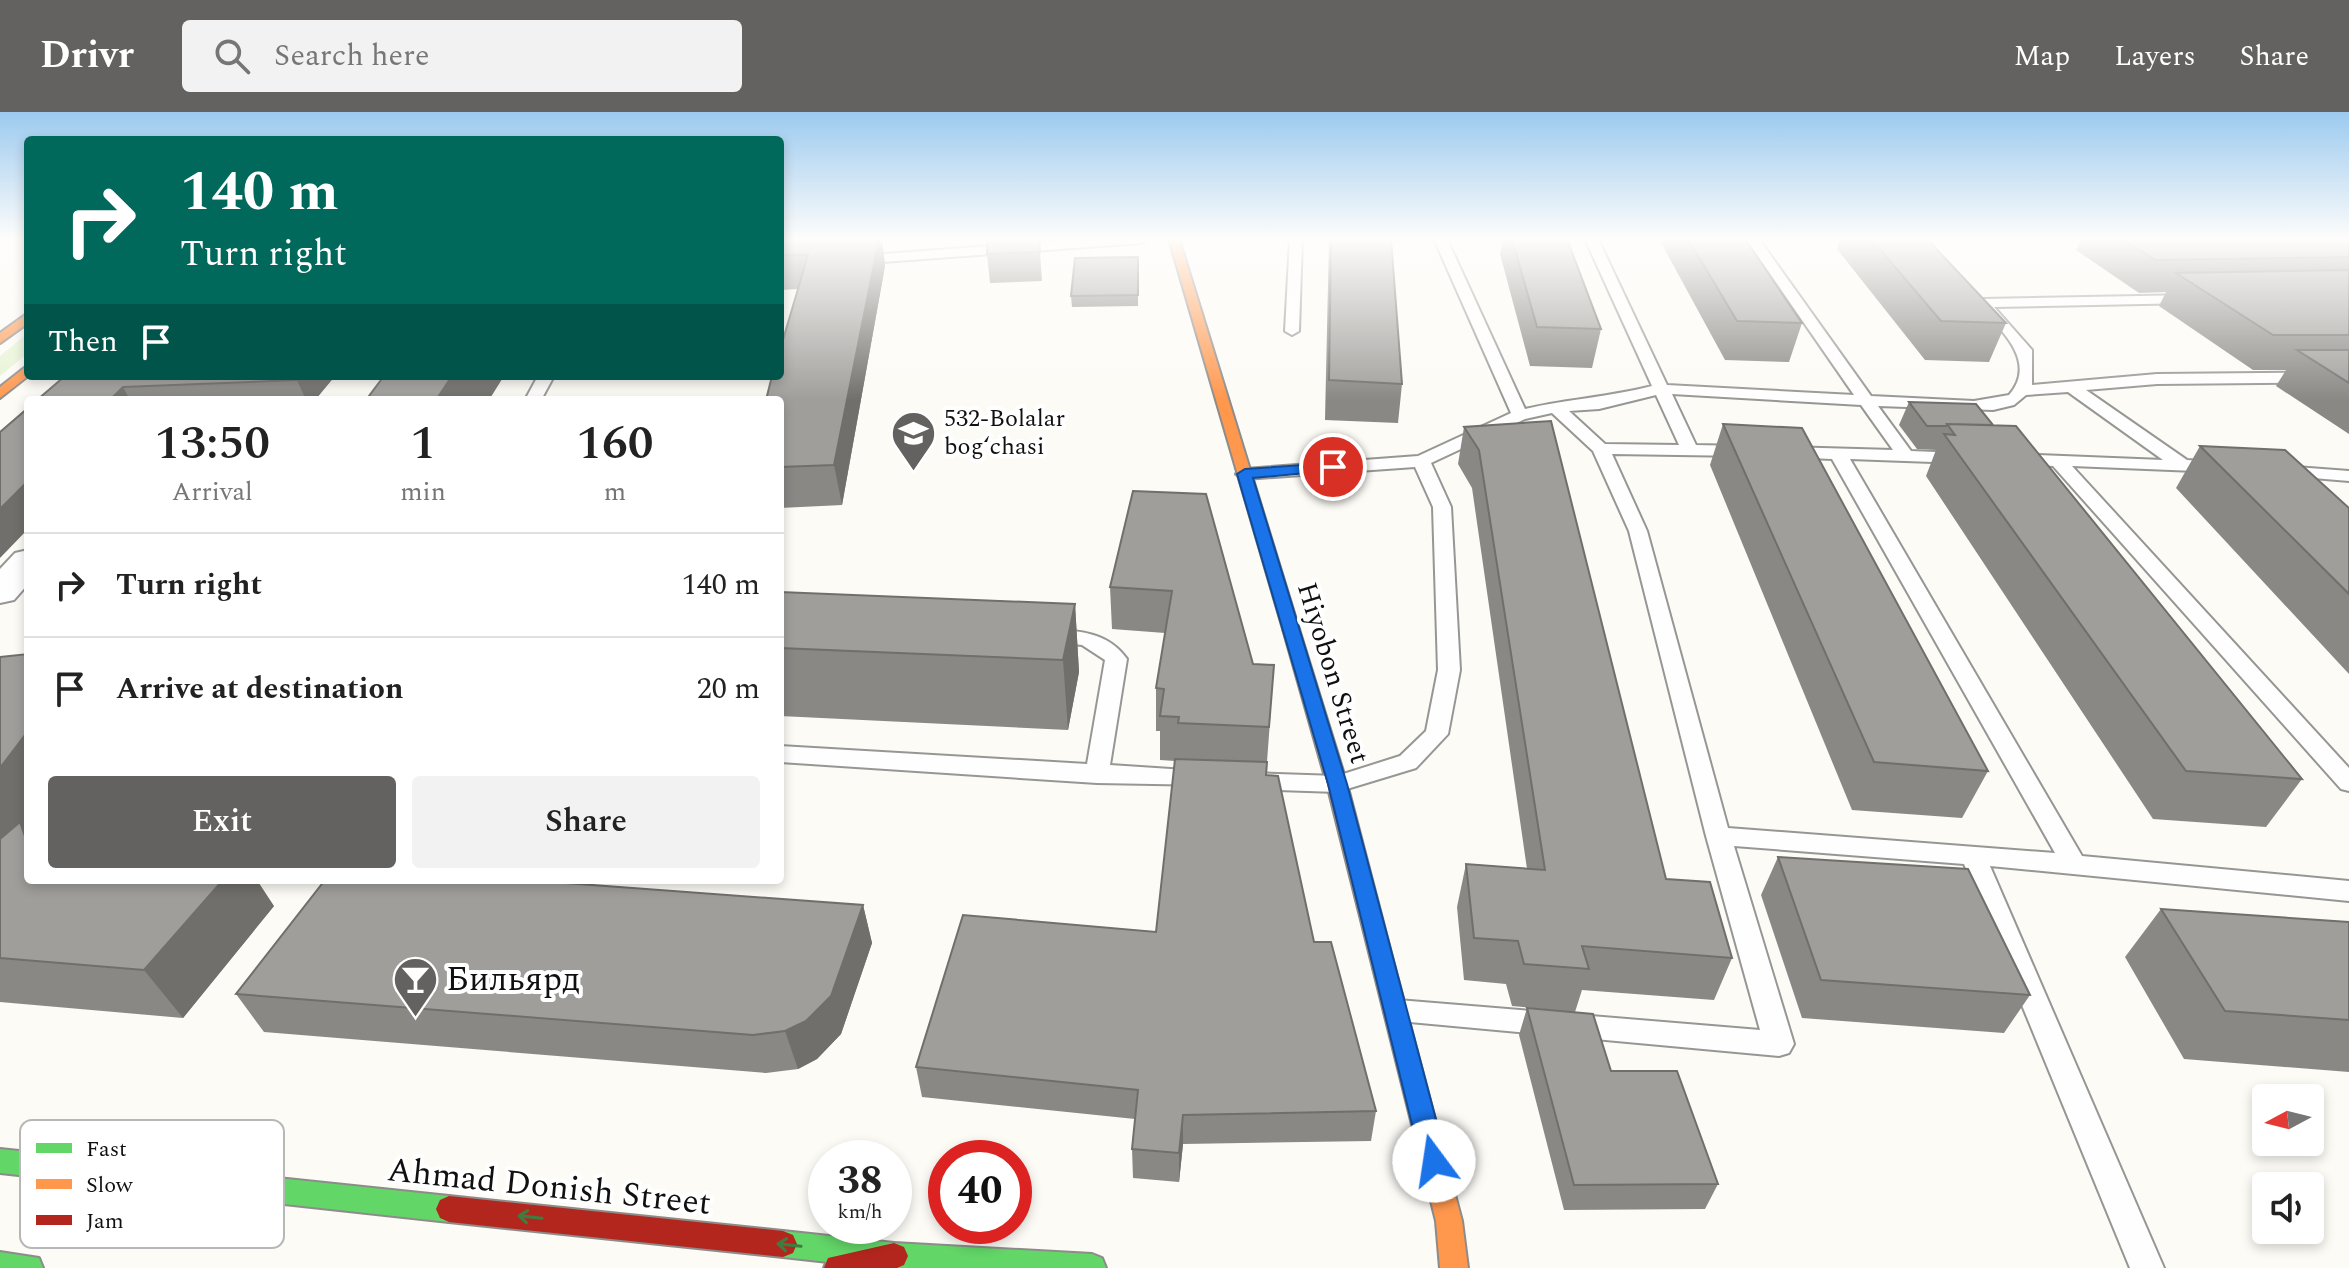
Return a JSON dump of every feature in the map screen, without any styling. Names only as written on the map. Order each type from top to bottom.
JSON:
[{"type":"main road","name":"Hiyobon Street","points":[[1190,293],[1337,784],[1398,1012],[1449,1221],[1454,1268]]},
{"type":"main road","points":[[0,339],[24,320]]},
{"type":"main road","points":[[0,394],[24,373]]},
{"type":"main road","name":"Ahmad Donish Street","points":[[0,1161],[20,1163]]},
{"type":"main road","name":"Ahmad Donish Street","points":[[284,1191],[894,1256],[1092,1268]]},
{"type":"main road","points":[[838,1268],[894,1256]]},
{"type":"main road","points":[[0,1265],[29,1268]]},
{"type":"lane","points":[[1292,331],[1294,293]]},
{"type":"lane","points":[[1465,293],[1520,415]]},
{"type":"lane","points":[[1616,293],[1689,449]]},
{"type":"lane","points":[[1790,293],[1906,457]]},
{"type":"lane","points":[[1245,474],[1421,461],[1520,415],[1555,407],[1599,404],[1661,389],[1993,405],[2014,401],[2023,391],[2028,366],[2024,350],[1976,299],[2205,298]]},
{"type":"lane","points":[[2023,391],[2157,379],[2349,377]]},
{"type":"lane","points":[[2073,388],[2182,464]]},
{"type":"lane","points":[[1398,1012],[1779,1044],[1718,836],[1638,531],[1601,449],[1555,407]]},
{"type":"lane","points":[[1601,449],[2182,464],[2349,476]]},
{"type":"lane","points":[[1838,454],[2074,865]]},
{"type":"lane","points":[[2057,460],[2349,783]]},
{"type":"lane","points":[[784,754],[1097,775],[1337,784],[1408,762],[1437,734],[1449,670],[1442,507],[1421,461]]},
{"type":"lane","points":[[1027,634],[1089,638],[1106,646],[1116,659],[1097,775]]},
{"type":"lane","points":[[1718,836],[1973,855],[2349,891]]},
{"type":"lane","points":[[1973,855],[2147,1268]]},
{"type":"green space","points":[[24,336],[24,356],[0,376],[0,356]]},
{"type":"building","points":[[797,293],[868,293],[834,465],[784,467],[784,396],[767,396],[771,380],[784,380],[784,336]]},
{"type":"building","points":[[1071,293],[1138,293],[1138,295],[1071,296]]},
{"type":"building","points":[[1330,293],[1395,293],[1402,384],[1329,380]]},
{"type":"building","points":[[1527,293],[1587,293],[1601,329],[1537,327]]},
{"type":"building","points":[[1720,293],[1782,293],[1802,323],[1737,321]]},
{"type":"building","points":[[1917,293],[1978,293],[2006,323],[1941,321]]},
{"type":"building","points":[[2207,293],[2349,293],[2349,335],[2273,335]]},
{"type":"building","points":[[2297,350],[2349,350],[2349,383]]},
{"type":"building","points":[[60,380],[297,380],[123,387],[114,396],[42,396]]},
{"type":"building","points":[[381,380],[449,380],[439,396],[369,396]]},
{"type":"building","points":[[1909,402],[1976,404],[1993,425],[1927,426]]},
{"type":"building","points":[[24,411],[24,485],[0,509],[0,432]]},
{"type":"building","points":[[1551,421],[1666,879],[1710,882],[1732,958],[1582,946],[1589,969],[1524,964],[1518,941],[1474,938],[1466,864],[1545,870],[1479,450],[1464,427]]},
{"type":"building","points":[[1723,424],[1802,428],[1988,771],[1874,762]]},
{"type":"building","points":[[1947,424],[2016,426],[2302,779],[2186,771],[1944,434],[1955,435]]},
{"type":"building","points":[[2200,446],[2285,450],[2349,508],[2349,594]]},
{"type":"building","points":[[1133,491],[1206,494],[1253,664],[1274,665],[1269,727],[1178,723],[1179,717],[1160,716],[1164,689],[1156,688],[1172,591],[1110,587]]},
{"type":"building","points":[[784,592],[1075,604],[1063,660],[784,648]]},
{"type":"building","points":[[24,654],[24,736],[0,768],[0,657]]},
{"type":"building","points":[[1175,759],[1267,762],[1266,775],[1278,776],[1314,942],[1331,942],[1376,1111],[1183,1115],[1179,1153],[1132,1149],[1138,1090],[916,1067],[963,915],[1156,932]]},
{"type":"building","points":[[20,822],[24,833],[24,884],[219,884],[144,970],[0,958],[0,839]]},
{"type":"building","points":[[1778,857],[1968,869],[2030,995],[1821,980]]},
{"type":"building","points":[[322,884],[579,884],[863,905],[831,996],[806,1021],[785,1031],[753,1035],[236,994]]},
{"type":"building","points":[[2161,909],[2349,922],[2349,1020],[2225,1011]]},
{"type":"building","points":[[1527,1008],[1593,1014],[1611,1071],[1677,1071],[1718,1184],[1574,1185]]},
{"type":"traffic: fast","points":[[0,1161],[20,1163]]},
{"type":"traffic: fast","points":[[284,1191],[449,1209]]},
{"type":"traffic: fast","points":[[783,1244],[894,1256],[1092,1268]]},
{"type":"traffic: fast","points":[[0,1265],[29,1268]]},
{"type":"traffic: slow","points":[[1190,293],[1291,629]]},
{"type":"traffic: slow","points":[[0,339],[24,320]]},
{"type":"traffic: slow","points":[[0,394],[24,373]]},
{"type":"traffic: slow","points":[[1384,968],[1449,1221],[1454,1268]]},
{"type":"traffic: jam","points":[[1291,629],[1337,784],[1384,968]]},
{"type":"traffic: jam","points":[[449,1209],[783,1244]]},
{"type":"traffic: jam","points":[[838,1268],[894,1256]]},
{"type":"place","name":"532-Bolalar bogʻchasi","points":[[913,472]]},
{"type":"place","name":"Бильярд","points":[[415,1019]]},
{"type":"route","points":[[1333,467],[1245,474],[1337,784],[1434,1161]]}]
